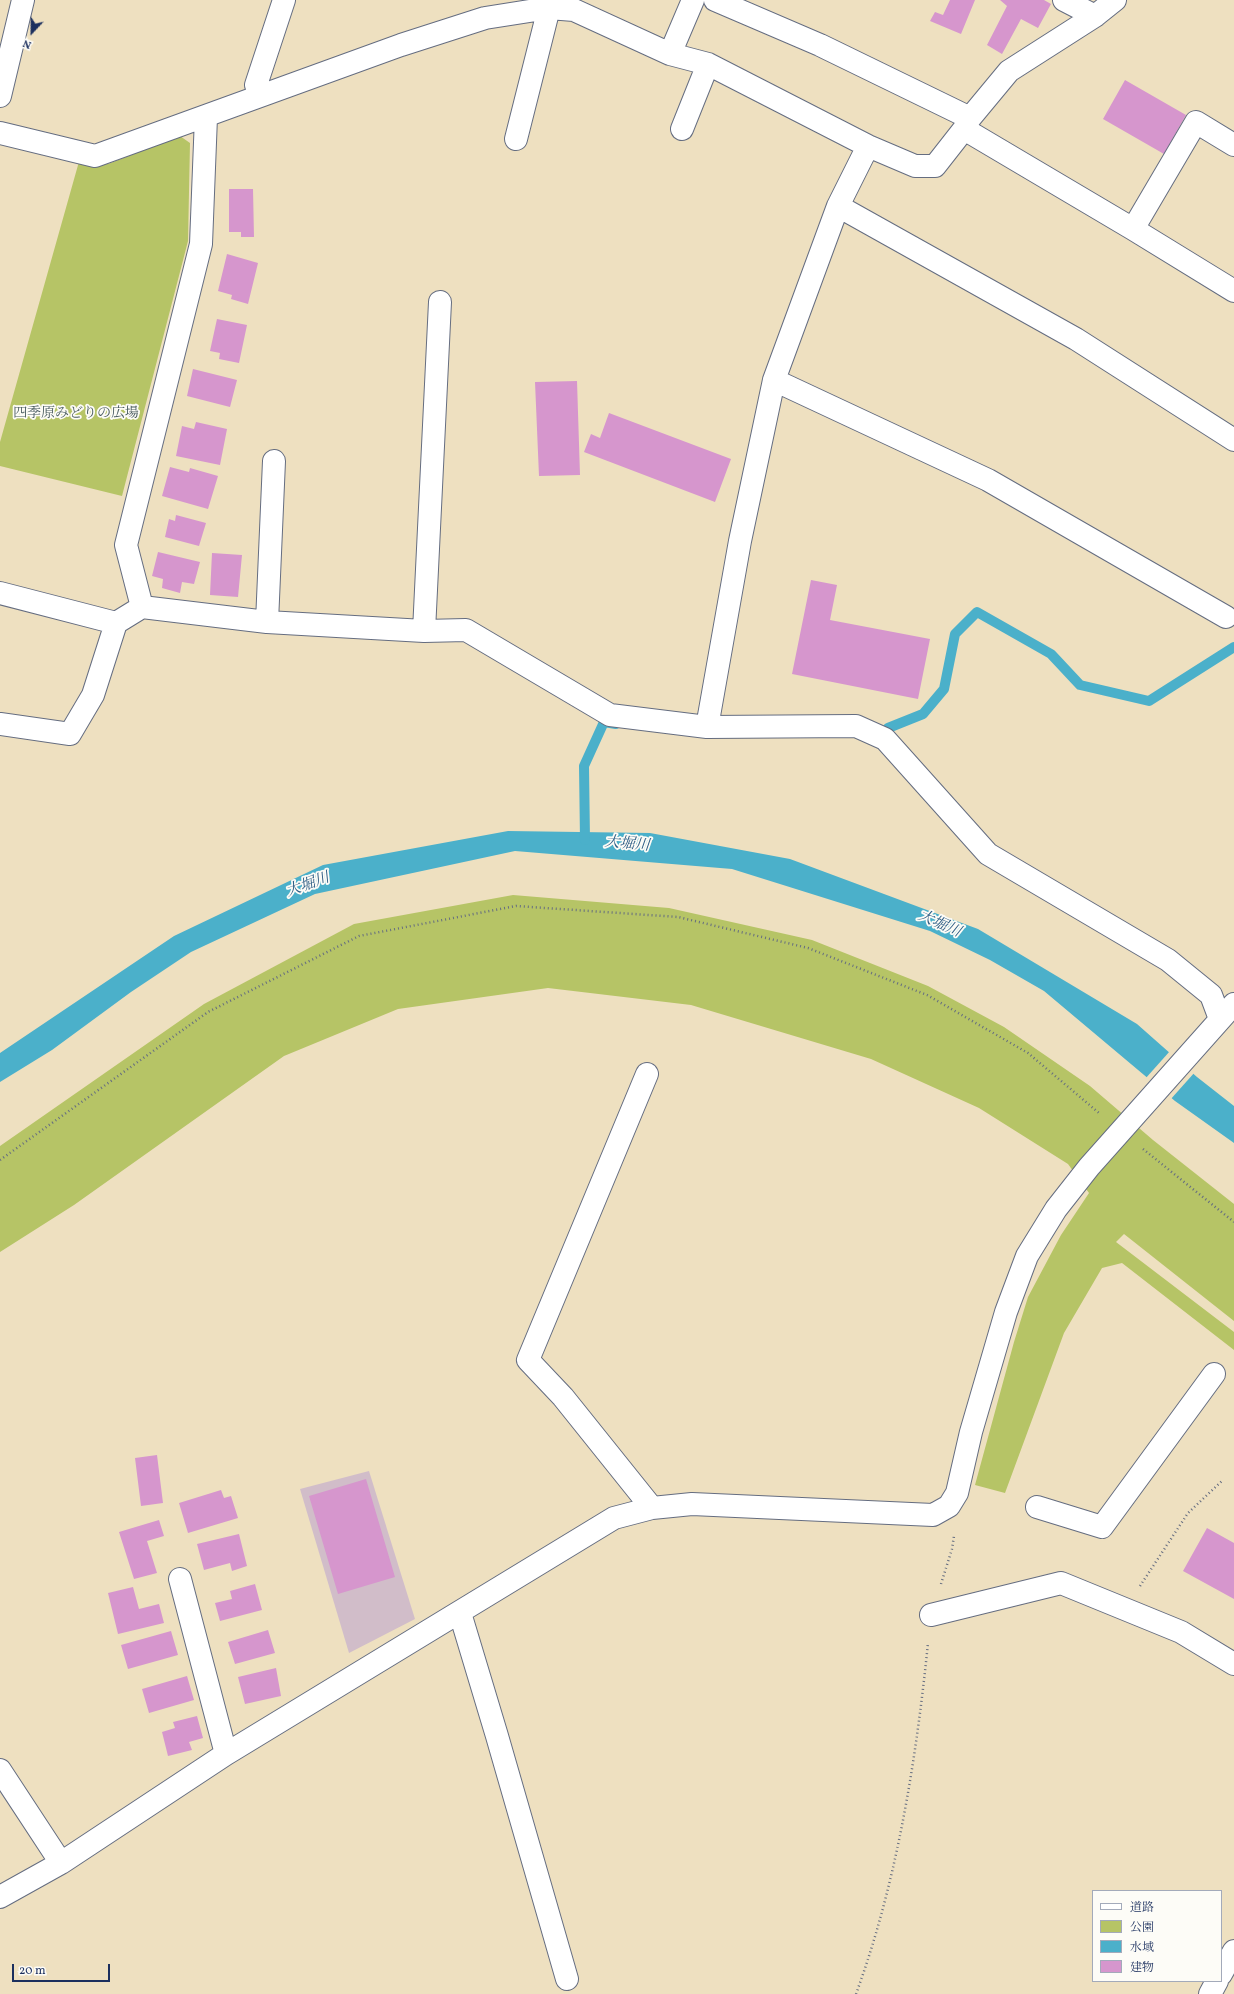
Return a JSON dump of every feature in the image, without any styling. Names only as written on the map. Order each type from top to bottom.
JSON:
[{"type":"street","points":[[0,96],[23,0]]},
{"type":"street","points":[[261,95],[256,85],[284,0]]},
{"type":"street","points":[[670,54],[693,0]]},
{"type":"street","points":[[715,0],[820,45],[967,123],[1234,291]]},
{"type":"street","points":[[1064,0],[1095,16]]},
{"type":"street","points":[[0,133],[96,156],[401,45],[486,18],[549,8],[574,10],[670,54],[708,64],[868,146],[915,166],[935,166],[1009,71],[1095,16],[1115,0]]},
{"type":"street","points":[[516,139],[549,8]]},
{"type":"street","points":[[682,129],[708,64]]},
{"type":"street","points":[[142,607],[126,545],[201,244],[206,117]]},
{"type":"street","points":[[1133,228],[1196,122],[1234,145]]},
{"type":"street","points":[[707,727],[740,541],[774,380],[838,206],[868,146]]},
{"type":"street","points":[[838,206],[1076,339],[1234,440]]},
{"type":"street","points":[[424,631],[440,302]]},
{"type":"street","points":[[774,380],[988,480],[1226,616]]},
{"type":"street","points":[[267,622],[274,462]]},
{"type":"street","points":[[0,593],[116,623]]},
{"type":"street","points":[[0,724],[70,734],[93,695],[116,623],[142,607],[267,622],[424,631],[466,630],[610,715],[707,727],[856,726],[886,739],[988,854],[1168,960],[1211,994],[1227,1012],[1127,1124],[1056,1209],[1027,1256],[1006,1312],[971,1432],[956,1493],[948,1506],[933,1515],[692,1504],[652,1508],[614,1518],[226,1754],[61,1863],[0,1897]]},
{"type":"street","points":[[647,1074],[528,1360],[563,1397],[652,1508]]},
{"type":"street","points":[[1037,1507],[1102,1527],[1214,1374]]},
{"type":"street","points":[[180,1579],[226,1754]]},
{"type":"street","points":[[931,1615],[1061,1583],[1181,1632],[1234,1664]]},
{"type":"street","points":[[460,1613],[567,1979]]},
{"type":"street","points":[[0,1770],[61,1863]]},
{"type":"street","points":[[1222,1972],[1234,1951]]},
{"type":"street","points":[[1210,1994],[1216,1982]]},
{"type":"path","points":[[0,1160],[208,1012],[359,936],[516,906],[678,917],[808,948],[927,995],[1028,1054],[1127,1124],[1234,1222]]},
{"type":"path","points":[[1124,1609],[1188,1513],[1223,1480]]},
{"type":"path","points":[[856,1994],[880,1922],[908,1796],[931,1615],[955,1532],[948,1506]]},
{"type":"shaded area","points":[[369,1471],[415,1619],[349,1653],[300,1489]]},
{"type":"green space","name":"四季原みどりの広場","points":[[180,136],[190,143],[188,241],[122,496],[0,466],[0,442],[80,158],[108,164]]},
{"type":"green space","points":[[513,895],[669,908],[812,940],[928,986],[1004,1027],[1090,1086],[1153,1140],[1234,1204],[1234,1321],[1124,1234],[1116,1242],[1234,1332],[1234,1350],[1122,1263],[1102,1268],[1064,1333],[1005,1493],[975,1485],[1014,1342],[1028,1297],[1061,1235],[1089,1193],[1068,1164],[979,1108],[871,1059],[691,1005],[548,988],[398,1009],[284,1056],[74,1205],[0,1252],[0,1146],[204,1004],[354,924]]},
{"type":"water","name":"大堀川","points":[[508,831],[650,833],[790,859],[978,929],[1137,1024],[1197,1077],[1234,1106],[1234,1143],[1175,1101],[1044,991],[990,960],[930,931],[732,869],[515,851],[315,894],[191,952],[131,992],[52,1050],[0,1082],[0,1053],[174,936],[323,865]]},
{"type":"pier","points":[[1170,1051],[1195,1072],[1170,1100],[1145,1079]]},
{"type":"building","points":[[950,0],[975,0],[961,34],[930,21],[935,12],[943,15]]},
{"type":"building","points":[[1000,0],[1044,0],[1051,4],[1038,28],[1021,19],[1002,54],[987,45],[1007,6]]},
{"type":"building","points":[[1125,80],[1186,115],[1164,154],[1103,119]]},
{"type":"building","points":[[229,189],[253,189],[254,237],[241,237],[241,232],[229,232]]},
{"type":"building","points":[[227,254],[258,263],[248,304],[231,299],[232,295],[218,291]]},
{"type":"building","points":[[217,319],[247,325],[239,363],[219,359],[220,353],[210,351]]},
{"type":"building","points":[[193,369],[237,380],[230,407],[187,396]]},
{"type":"building","points":[[577,381],[580,475],[539,476],[535,382]]},
{"type":"building","points":[[609,413],[731,459],[715,502],[584,452],[591,434],[600,438]]},
{"type":"building","points":[[196,422],[227,429],[220,465],[176,456],[182,426],[194,429]]},
{"type":"building","points":[[170,467],[189,472],[190,468],[218,476],[208,509],[162,496]]},
{"type":"building","points":[[176,515],[206,523],[199,546],[165,537],[169,519],[175,521]]},
{"type":"building","points":[[158,552],[200,562],[194,584],[182,582],[180,593],[162,588],[163,579],[152,576]]},
{"type":"building","points":[[212,553],[242,555],[238,597],[210,595]]},
{"type":"building","points":[[811,580],[837,585],[830,620],[930,639],[918,699],[792,674]]},
{"type":"building","points":[[157,1455],[163,1503],[141,1506],[135,1458]]},
{"type":"building","points":[[366,1479],[395,1577],[338,1594],[309,1496]]},
{"type":"building","points":[[221,1490],[224,1498],[231,1496],[238,1518],[188,1533],[179,1503]]},
{"type":"building","points":[[159,1520],[164,1536],[147,1541],[157,1573],[134,1579],[119,1532]]},
{"type":"building","points":[[1207,1528],[1234,1543],[1234,1599],[1183,1571]]},
{"type":"building","points":[[239,1534],[247,1566],[232,1571],[230,1563],[204,1570],[197,1544]]},
{"type":"building","points":[[255,1584],[262,1610],[220,1621],[215,1603],[232,1599],[230,1591]]},
{"type":"building","points":[[133,1587],[139,1609],[159,1604],[164,1623],[118,1634],[108,1593]]},
{"type":"building","points":[[268,1630],[275,1653],[235,1664],[228,1642]]},
{"type":"building","points":[[171,1631],[178,1655],[128,1669],[121,1645]]},
{"type":"building","points":[[276,1668],[281,1696],[245,1704],[238,1677]]},
{"type":"building","points":[[187,1676],[194,1700],[149,1713],[142,1689]]},
{"type":"building","points":[[197,1716],[203,1738],[189,1742],[192,1750],[168,1756],[162,1732],[175,1728],[173,1722]]},
{"type":"waterway","points":[[888,728],[923,714],[944,689],[955,634],[977,612],[1051,654],[1080,685],[1149,701],[1234,647]]},
{"type":"waterway","points":[[585,840],[584,766],[604,722],[616,724]]}]
